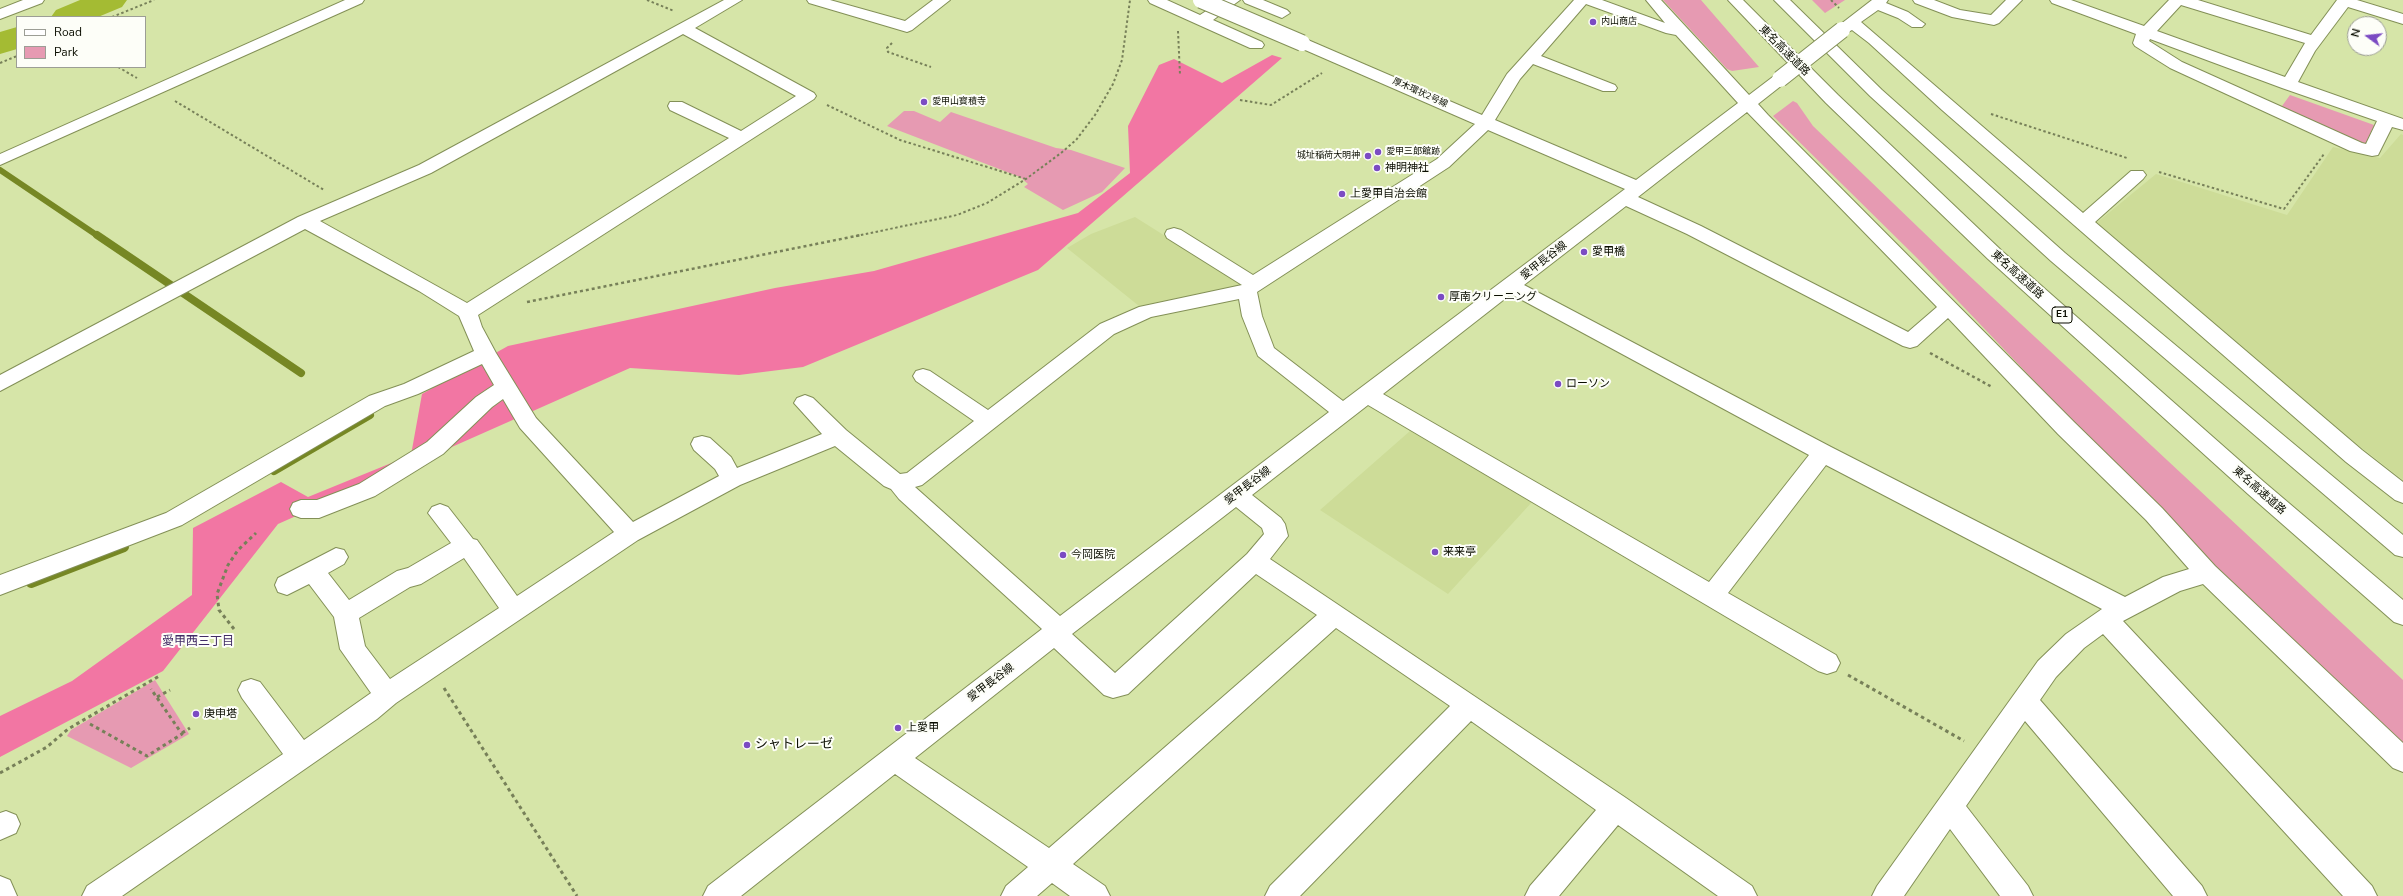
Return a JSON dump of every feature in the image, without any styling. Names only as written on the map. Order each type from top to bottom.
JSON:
[{"type":"main road","points":[[0,14],[11,4],[37,0]]},
{"type":"main road","points":[[1,159],[357,0]]},
{"type":"main road","points":[[0,384],[305,221],[425,169],[735,0]]},
{"type":"main road","points":[[814,0],[907,27],[944,0]]},
{"type":"main road","points":[[1155,0],[1256,44]]},
{"type":"main road","name":"厚木環状2号線","points":[[1201,0],[1343,59],[1486,122],[1632,193],[1694,230],[1910,341]]},
{"type":"main road","points":[[1201,20],[1233,0]]},
{"type":"main road","points":[[1250,0],[1282,13]]},
{"type":"main road","points":[[804,403],[838,436],[892,480],[899,482],[914,479],[1107,330],[1126,319],[1146,312],[1251,287],[1443,162],[1486,122],[1513,77],[1582,0]]},
{"type":"main road","points":[[1588,0],[1671,30],[1682,30]]},
{"type":"main road","points":[[1653,0],[1748,103],[2066,428],[2154,514],[2207,573],[2403,760]]},
{"type":"main road","name":"東名高速道路","points":[[1735,0],[1832,99],[1995,255],[2256,488],[2403,615]]},
{"type":"main road","points":[[1781,0],[1876,93],[2058,257],[2403,548]]},
{"type":"main road","points":[[1920,0],[1957,14],[1994,20],[2015,0]]},
{"type":"main road","points":[[2057,0],[2144,33],[2403,125]]},
{"type":"main road","points":[[2177,0],[2144,33],[2141,43],[2176,65],[2356,147],[2372,151],[2386,120]]},
{"type":"main road","points":[[2182,0],[2315,41]]},
{"type":"main road","points":[[2288,85],[2315,41],[2345,0],[2403,19]]},
{"type":"main road","points":[[1917,24],[1879,2],[1844,20],[1875,40],[1948,106],[2083,223],[2354,456],[2403,494]]},
{"type":"main road","name":"愛甲長谷線","points":[[718,896],[893,758],[1236,494],[1511,286],[1780,79],[1844,20]]},
{"type":"main road","points":[[468,313],[487,299],[808,96],[683,28]]},
{"type":"main road","points":[[1530,57],[1609,88]]},
{"type":"main road","points":[[679,113],[743,138]]},
{"type":"main road","points":[[2083,223],[2133,167]]},
{"type":"main road","points":[[305,221],[426,287],[468,313],[472,327],[486,354],[528,423],[630,534]]},
{"type":"main road","points":[[1174,234],[1247,280],[1251,287],[1256,327],[1265,351],[1284,368],[1344,413]]},
{"type":"main road","points":[[1511,286],[1823,453],[2115,614],[2362,896]]},
{"type":"main road","points":[[1910,341],[1949,307]]},
{"type":"main road","points":[[0,585],[174,519],[377,401],[411,388],[486,354]]},
{"type":"main road","points":[[923,376],[989,421]]},
{"type":"main road","points":[[301,509],[319,509],[366,490],[415,462],[435,448],[484,402],[506,387]]},
{"type":"main road","points":[[1368,395],[1713,595],[1827,663]]},
{"type":"main road","points":[[97,896],[368,711],[387,695],[630,534],[732,479],[838,436]]},
{"type":"main road","points":[[702,444],[723,463],[732,479]]},
{"type":"main road","points":[[1713,595],[1823,453]]},
{"type":"main road","points":[[899,482],[907,493],[1113,686],[1119,686],[1255,561],[1276,536],[1273,524],[1236,494]]},
{"type":"main road","points":[[452,518],[463,542],[462,548]]},
{"type":"main road","points":[[346,614],[405,578],[413,577],[462,548],[469,547],[514,611]]},
{"type":"main road","points":[[287,585],[336,557]]},
{"type":"main road","points":[[1255,561],[1469,705],[1742,896]]},
{"type":"main road","points":[[312,571],[346,614],[353,649],[387,695]]},
{"type":"main road","points":[[1887,896],[2047,669],[2075,641],[2115,614],[2172,584],[2207,573]]},
{"type":"main road","points":[[1016,896],[1334,615]]},
{"type":"main road","points":[[251,690],[301,757]]},
{"type":"main road","points":[[2024,701],[2192,896]]},
{"type":"main road","points":[[1280,896],[1469,705]]},
{"type":"main road","points":[[893,758],[1095,896]]},
{"type":"main road","points":[[1540,896],[1616,807]]},
{"type":"main road","points":[[1950,808],[2018,896]]},
{"type":"main road","points":[[0,890],[2,896]]},
{"type":"path","points":[[114,16],[154,0]]},
{"type":"path","points":[[522,303],[923,223],[957,215],[987,203],[1026,179],[1076,140],[1099,109],[1113,84],[1122,60],[1130,0]]},
{"type":"path","points":[[1831,0],[1844,20]]},
{"type":"path","points":[[1177,10],[1180,75]]},
{"type":"path","points":[[907,27],[887,48],[888,52],[931,68]]},
{"type":"path","points":[[0,63],[16,56]]},
{"type":"path","points":[[1240,100],[1271,105],[1343,59]]},
{"type":"path","points":[[156,90],[347,203]]},
{"type":"path","points":[[808,96],[900,140],[1026,179]]},
{"type":"path","points":[[1948,106],[1986,112],[2133,167]]},
{"type":"path","points":[[2158,172],[2245,199],[2284,209],[2335,138]]},
{"type":"path","points":[[2245,199],[2249,194]]},
{"type":"path","points":[[1910,341],[1998,391]]},
{"type":"path","points":[[234,628],[219,610],[217,594],[228,565],[238,550],[256,533]]},
{"type":"path","points":[[1827,663],[1987,754]]},
{"type":"path","points":[[431,667],[577,896]]},
{"type":"path","points":[[0,773],[47,747],[68,729],[161,675]]},
{"type":"path","points":[[151,689],[182,733]]},
{"type":"path","points":[[157,697],[170,690]]},
{"type":"path","points":[[90,724],[148,756],[190,728]]},
{"type":"shaded area","points":[[1272,55],[1282,58],[1038,270],[803,367],[739,375],[630,368],[278,524],[163,671],[0,757],[0,716],[72,681],[192,595],[193,528],[281,482],[308,497],[411,455],[422,394],[508,346],[775,288],[874,271],[1078,213],[1130,173],[1128,126],[1159,65],[1174,59],[1222,83]]},
{"type":"shaded area","points":[[2401,134],[2403,135],[2403,480],[2295,396],[2094,225],[2156,174],[2287,215],[2333,147],[2380,158]]},
{"type":"shaded area","points":[[1135,217],[1243,285],[1144,310],[1067,248],[1091,234]]},
{"type":"shaded area","name":"来来亭","points":[[1410,431],[1532,502],[1448,594],[1320,510]]},
{"type":"green space","points":[[1663,0],[1701,0],[1759,67],[1732,71],[1727,69]]},
{"type":"green space","points":[[1812,0],[1845,0],[1825,13]]},
{"type":"green space","points":[[2290,95],[2374,125],[2366,143],[2357,143],[2288,114],[2282,106]]},
{"type":"green space","points":[[1793,101],[1797,103],[1813,126],[1947,255],[2403,680],[2403,750],[2224,580],[1917,258],[1773,116]]},
{"type":"green space","points":[[904,111],[914,111],[940,122],[951,112],[1056,148],[1071,150],[1125,168],[1102,192],[1063,210],[1024,187],[1028,184],[1020,177],[887,126]]},
{"type":"green space","points":[[155,680],[189,734],[131,768],[67,736],[71,730]]},
{"type":"waterway","points":[[70,16],[110,0]]},
{"type":"waterway","points":[[0,44],[16,37]]},
{"type":"waterway","points":[[0,170],[98,236]]},
{"type":"waterway","points":[[97,235],[301,373]]},
{"type":"waterway","points":[[274,471],[370,415]]},
{"type":"waterway","points":[[31,583],[124,547]]},
{"type":"place","name":"内山商店","points":[[1593,22]]},
{"type":"place","name":"愛甲山寳積寺","points":[[924,102]]},
{"type":"place","name":"愛甲三郎館跡","points":[[1378,152]]},
{"type":"place","name":"城址稲荷大明神","points":[[1368,156]]},
{"type":"place","name":"神明神社","points":[[1377,168]]},
{"type":"place","name":"上愛甲自治会館","points":[[1342,194]]},
{"type":"place","name":"愛甲橋","points":[[1584,252]]},
{"type":"place","name":"厚南クリーニング","points":[[1441,297]]},
{"type":"place","name":"ローソン","points":[[1558,384]]},
{"type":"place","name":"来来亭","points":[[1435,552]]},
{"type":"place","name":"今岡医院","points":[[1063,555]]},
{"type":"place","name":"庚申塔","points":[[196,714]]},
{"type":"place","name":"上愛甲","points":[[898,728]]},
{"type":"place","name":"シャトレーゼ","points":[[747,745]]},
{"type":"district","name":"愛甲西三丁目","points":[[198,642]]}]
